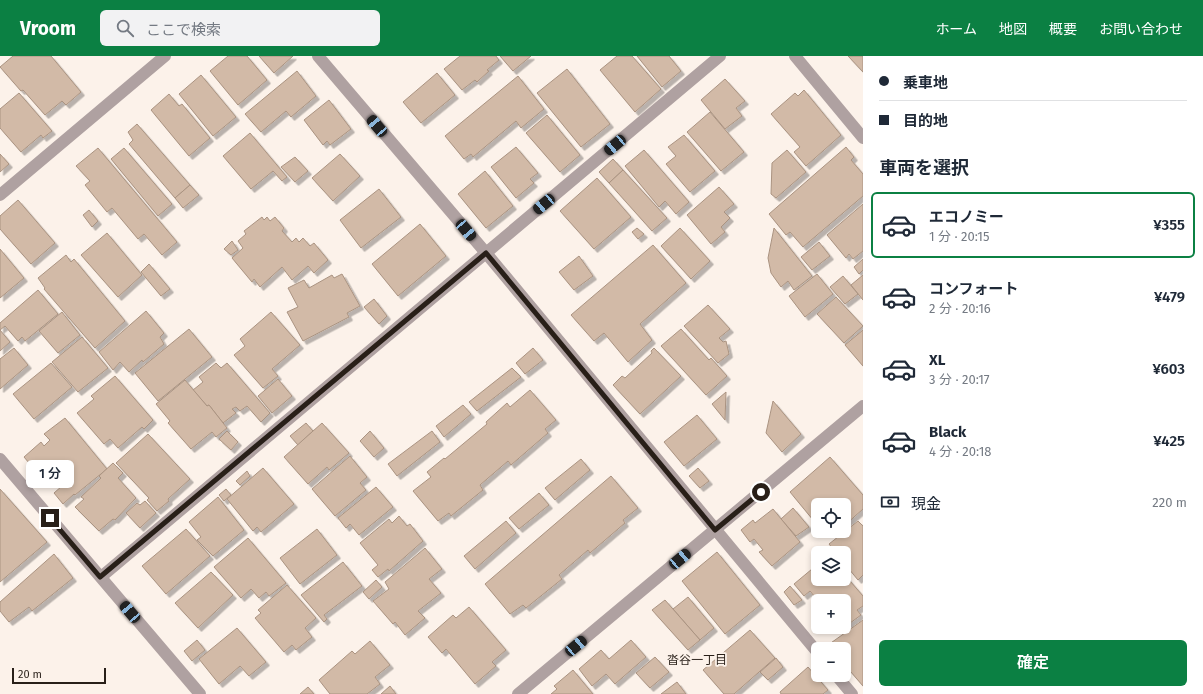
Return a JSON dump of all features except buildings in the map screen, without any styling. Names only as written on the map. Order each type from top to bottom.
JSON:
[{"type":"street","points":[[0,195],[165,56]]},
{"type":"street","points":[[318,56],[486,253],[811,646]]},
{"type":"street","points":[[100,577],[720,56]]},
{"type":"street","points":[[795,56],[863,138]]},
{"type":"street","points":[[518,694],[863,406]]},
{"type":"street","points":[[0,459],[200,694]]},
{"type":"street","points":[[842,682],[852,694]]},
{"type":"district","name":"沓谷一丁目","points":[[697,660]]},
{"type":"route","points":[[50,518],[100,577],[486,253],[715,530],[761,492]]}]
